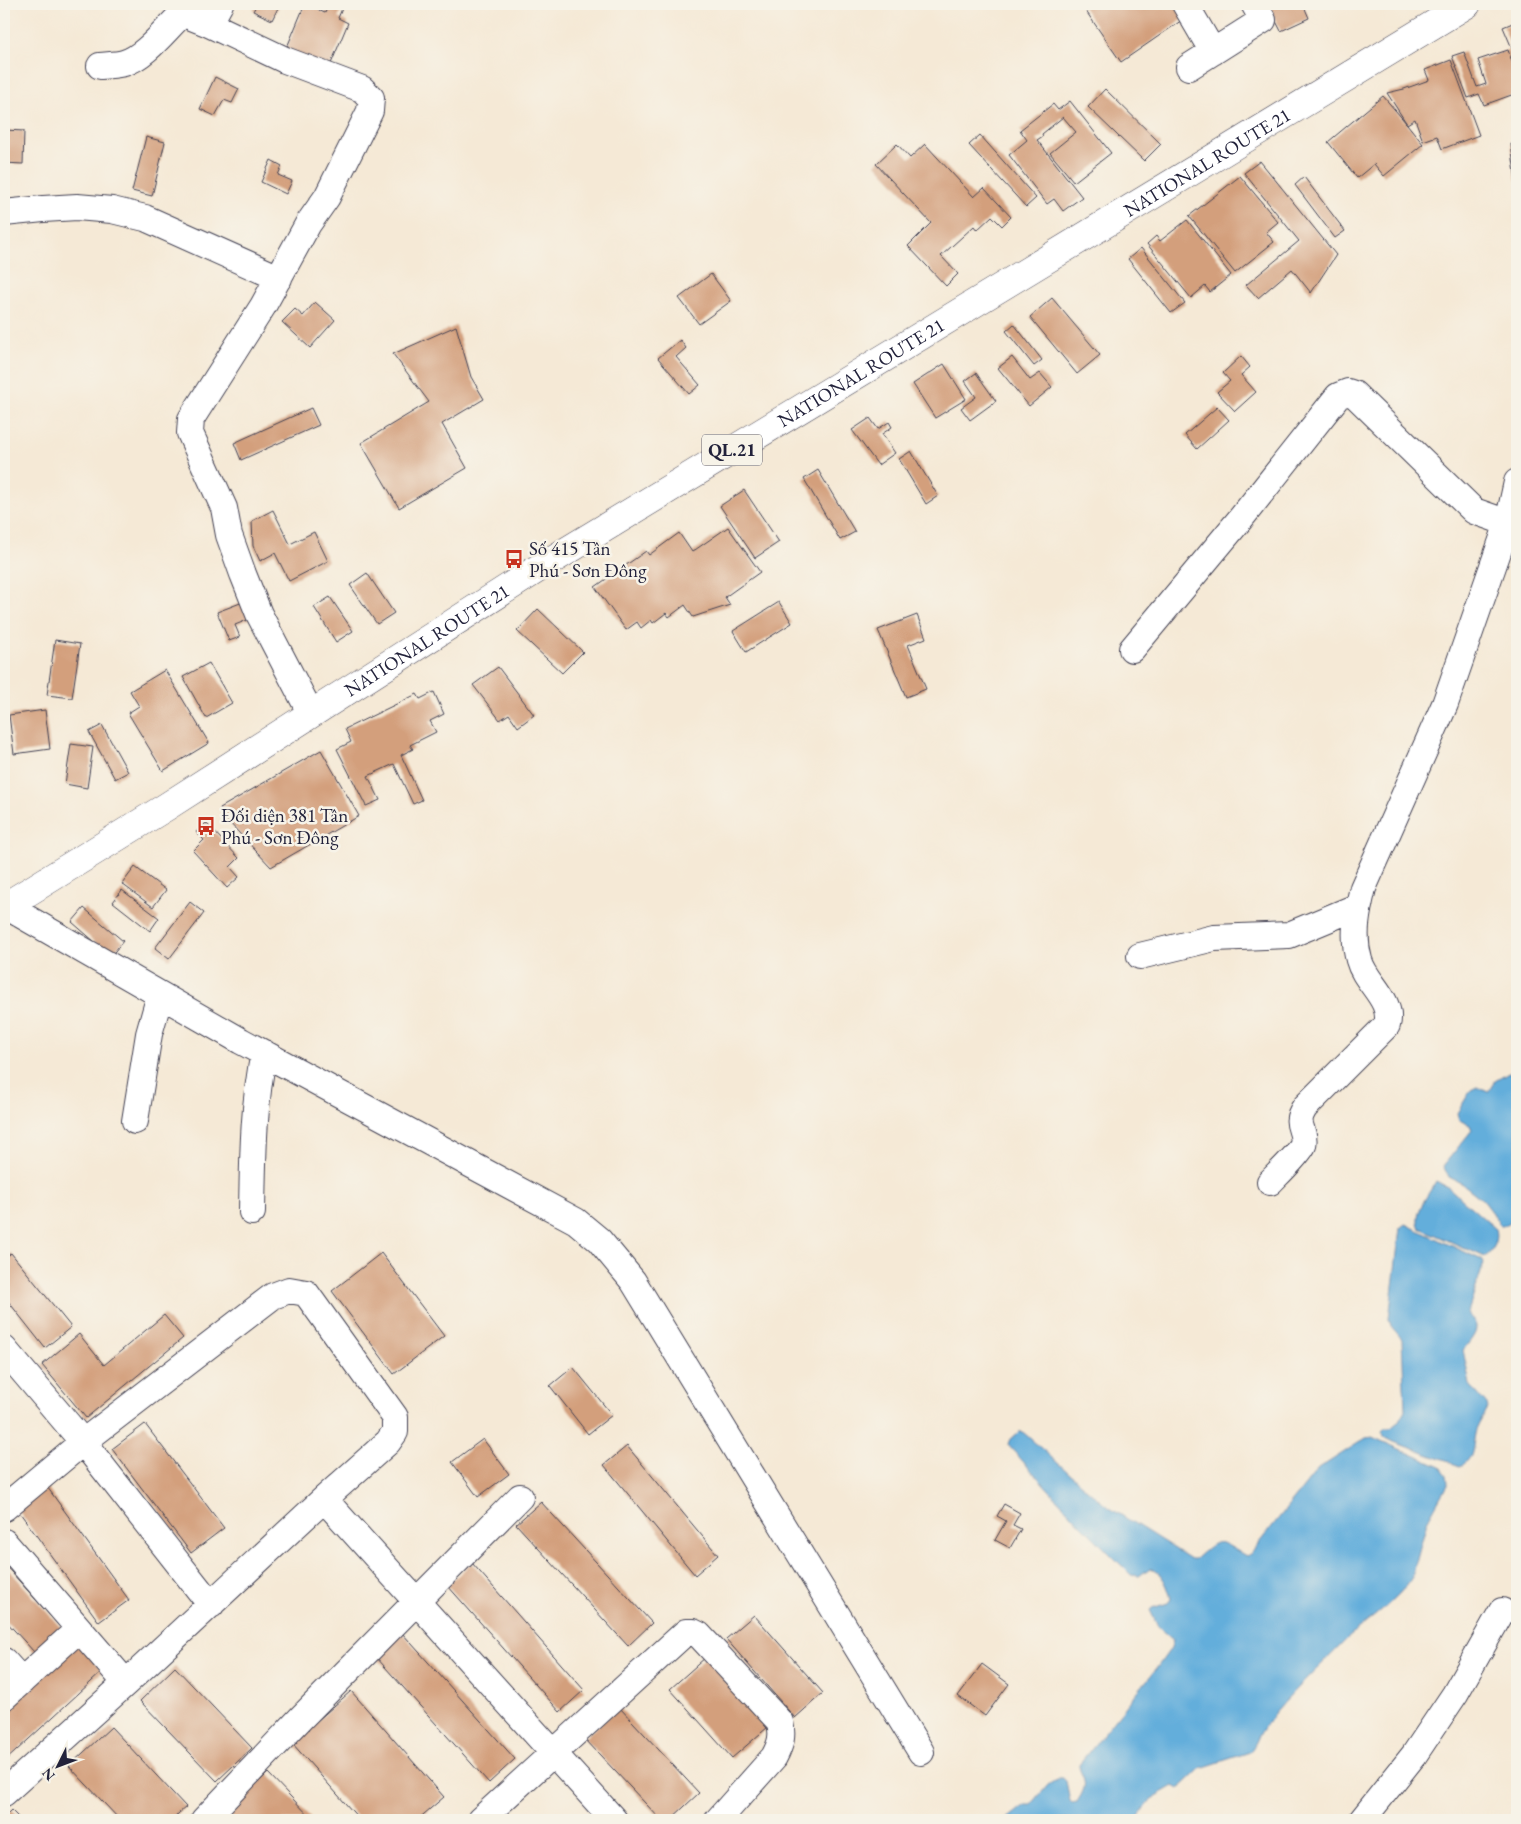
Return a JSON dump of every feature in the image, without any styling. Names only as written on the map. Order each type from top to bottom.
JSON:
[{"type":"highway","name":"NATIONAL ROUTE 21","points":[[4,906],[166,807],[542,566],[1467,4]]},
{"type":"street","points":[[1185,4],[1213,52]]},
{"type":"street","points":[[1190,68],[1263,20],[1254,4]]},
{"type":"street","points":[[100,66],[125,63],[140,54],[152,45],[181,15],[215,14],[285,60],[362,89],[371,98],[370,111],[327,197],[308,224],[279,278],[191,419],[190,433],[224,508],[229,535],[259,614],[311,714]]},
{"type":"street","points":[[4,214],[77,207],[112,210],[145,218],[279,278]]},
{"type":"street","points":[[1132,649],[1342,393],[1354,394],[1474,511],[1508,523]]},
{"type":"street","points":[[1270,1182],[1302,1148],[1303,1138],[1298,1121],[1305,1107],[1387,1025],[1388,1010],[1359,963],[1356,946],[1356,926],[1363,888],[1445,704],[1508,523],[1517,482]]},
{"type":"street","points":[[4,906],[264,1054],[576,1221],[604,1246],[633,1280],[921,1752]]},
{"type":"street","points":[[1140,956],[1214,938],[1289,935],[1359,906]]},
{"type":"street","points":[[135,1121],[149,1034],[160,995]]},
{"type":"street","points":[[252,1212],[253,1130],[259,1078],[264,1054]]},
{"type":"street","points":[[4,1508],[83,1442],[273,1296],[289,1290],[306,1293],[395,1417],[395,1432],[388,1442],[212,1605],[4,1793]]},
{"type":"street","points":[[4,1349],[83,1442],[212,1605]]},
{"type":"street","points":[[204,1820],[301,1718],[520,1497]]},
{"type":"street","points":[[324,1500],[614,1820]]},
{"type":"street","points":[[4,1542],[78,1630],[126,1683]]},
{"type":"street","points":[[1362,1820],[1430,1732],[1455,1694],[1502,1610]]},
{"type":"street","points":[[4,1660],[13,1689],[78,1630]]},
{"type":"street","points":[[480,1820],[686,1632],[693,1632],[699,1635],[780,1722],[783,1734],[780,1746],[774,1757],[718,1820]]},
{"type":"water","points":[[1517,1068],[1517,1212],[1507,1225],[1501,1226],[1483,1200],[1463,1184],[1449,1177],[1443,1166],[1472,1130],[1470,1125],[1459,1120],[1457,1113],[1471,1090],[1477,1087],[1488,1092],[1495,1081]]},
{"type":"water","points":[[1436,1181],[1449,1188],[1496,1229],[1497,1237],[1495,1244],[1485,1257],[1420,1228],[1418,1217],[1420,1210]]},
{"type":"water","points":[[1405,1224],[1482,1260],[1484,1263],[1468,1312],[1476,1330],[1463,1350],[1470,1385],[1488,1408],[1476,1430],[1471,1455],[1460,1466],[1391,1441],[1385,1438],[1382,1431],[1385,1428],[1391,1428],[1398,1422],[1405,1410],[1402,1339],[1391,1326],[1389,1319],[1400,1228]]},
{"type":"water","points":[[1020,1431],[1105,1505],[1191,1559],[1195,1559],[1210,1546],[1219,1542],[1246,1556],[1250,1554],[1318,1469],[1366,1438],[1372,1437],[1441,1467],[1447,1475],[1448,1483],[1427,1521],[1412,1577],[1406,1586],[1391,1602],[1346,1640],[1294,1693],[1265,1726],[1250,1752],[1201,1768],[1179,1789],[1174,1786],[1153,1798],[1136,1820],[1006,1820],[1025,1805],[1031,1805],[1048,1785],[1059,1778],[1063,1778],[1066,1781],[1070,1801],[1072,1803],[1077,1802],[1084,1787],[1079,1764],[1156,1669],[1171,1648],[1173,1640],[1158,1627],[1150,1610],[1168,1603],[1171,1599],[1162,1576],[1150,1568],[1139,1576],[1131,1575],[1082,1526],[1008,1445],[1009,1441]]},
{"type":"building","points":[[257,4],[280,4],[272,20],[253,11]]},
{"type":"building","points":[[305,4],[321,4],[318,10],[325,13],[329,4],[344,4],[338,18],[348,23],[328,71],[285,52]]},
{"type":"building","points":[[1081,4],[1179,4],[1188,16],[1121,62]]},
{"type":"building","points":[[1267,4],[1303,4],[1309,18],[1281,31]]},
{"type":"building","points":[[1515,22],[1517,27],[1517,60],[1503,27]]},
{"type":"building","points":[[1508,50],[1517,76],[1517,93],[1484,105],[1479,94],[1468,98],[1452,56],[1464,52],[1477,87],[1486,84],[1478,60]]},
{"type":"building","points":[[1451,60],[1479,135],[1442,149],[1437,136],[1423,141],[1415,119],[1407,124],[1387,93],[1429,80],[1425,70]]},
{"type":"building","points":[[215,77],[239,89],[232,103],[224,100],[215,116],[200,109]]},
{"type":"building","points":[[1105,89],[1161,144],[1144,161],[1088,107]]},
{"type":"building","points":[[1383,96],[1423,144],[1384,176],[1374,164],[1357,178],[1328,142]]},
{"type":"building","points":[[1070,101],[1111,153],[1074,182],[1050,153],[1076,132],[1063,117],[1037,140],[1082,197],[1063,211],[1054,199],[1047,204],[1009,155],[1027,140],[1020,130],[1053,104],[1058,110]]},
{"type":"building","points":[[4,130],[24,131],[23,164],[4,163]]},
{"type":"building","points":[[980,135],[1036,198],[1026,207],[969,145]]},
{"type":"building","points":[[146,137],[165,142],[152,196],[132,191]]},
{"type":"building","points":[[1517,143],[1517,180],[1516,181],[1511,144]]},
{"type":"building","points":[[897,144],[910,158],[925,144],[974,197],[984,188],[1011,217],[1002,226],[992,216],[977,230],[974,226],[941,256],[958,274],[946,286],[908,246],[931,223],[876,164]]},
{"type":"building","points":[[271,160],[282,166],[278,175],[292,181],[286,194],[261,182]]},
{"type":"building","points":[[1260,161],[1336,255],[1311,293],[1292,269],[1258,298],[1246,285],[1299,241],[1244,173]]},
{"type":"building","points":[[1240,176],[1278,222],[1266,232],[1274,242],[1235,273],[1189,216]]},
{"type":"building","points":[[1304,177],[1345,231],[1335,238],[1295,185]]},
{"type":"building","points":[[1187,220],[1231,275],[1210,292],[1205,286],[1191,298],[1147,244],[1156,236],[1160,241]]},
{"type":"building","points":[[1141,248],[1185,303],[1171,313],[1128,259]]},
{"type":"building","points":[[4,269],[6,270],[6,300],[4,300]]},
{"type":"building","points":[[711,274],[731,301],[699,324],[679,298]]},
{"type":"building","points":[[1052,298],[1100,355],[1077,374],[1030,317]]},
{"type":"building","points":[[315,302],[335,320],[310,348],[282,322],[295,309],[303,316]]},
{"type":"building","points":[[1014,324],[1042,360],[1034,366],[1006,331]]},
{"type":"building","points":[[456,326],[471,377],[484,399],[442,424],[467,468],[399,508],[361,443],[429,402],[393,354]]},
{"type":"building","points":[[680,340],[686,348],[676,357],[700,385],[689,394],[658,358]]},
{"type":"building","points":[[1241,356],[1250,367],[1241,375],[1256,392],[1235,411],[1217,392],[1230,381],[1223,373]]},
{"type":"building","points":[[1012,357],[1030,380],[1040,373],[1052,387],[1029,406],[998,368]]},
{"type":"building","points":[[944,364],[966,399],[935,418],[913,384]]},
{"type":"building","points":[[976,373],[996,401],[970,420],[961,408],[976,397],[965,381]]},
{"type":"building","points":[[1217,407],[1229,420],[1197,449],[1185,435]]},
{"type":"building","points":[[311,408],[319,425],[241,460],[234,443]]},
{"type":"building","points":[[870,418],[878,429],[889,422],[892,427],[882,434],[895,453],[878,465],[852,430]]},
{"type":"building","points":[[911,451],[938,496],[926,504],[899,459]]},
{"type":"building","points":[[818,470],[855,532],[840,540],[804,479]]},
{"type":"building","points":[[744,490],[779,542],[755,558],[720,506]]},
{"type":"building","points":[[273,510],[290,544],[314,532],[328,561],[289,581],[275,553],[260,561],[253,546],[252,521]]},
{"type":"building","points":[[728,527],[760,572],[725,597],[730,605],[693,617],[685,605],[669,617],[666,613],[653,623],[651,620],[641,628],[637,622],[626,630],[595,587],[646,551],[649,555],[679,533],[692,552]]},
{"type":"building","points":[[367,573],[394,613],[377,624],[350,585]]},
{"type":"building","points":[[330,597],[353,631],[336,642],[314,607]]},
{"type":"building","points":[[243,602],[250,619],[235,625],[240,637],[229,641],[217,612]]},
{"type":"building","points":[[779,602],[792,623],[746,652],[733,631]]},
{"type":"building","points":[[538,609],[583,652],[562,673],[517,631]]},
{"type":"building","points":[[917,615],[926,638],[908,645],[926,689],[906,697],[878,630]]},
{"type":"building","points":[[55,640],[80,644],[72,698],[47,695]]},
{"type":"building","points":[[209,663],[232,703],[206,718],[183,677]]},
{"type":"building","points":[[498,667],[534,715],[518,727],[509,714],[500,720],[473,685]]},
{"type":"building","points":[[165,670],[209,743],[163,771],[128,713],[139,706],[130,691]]},
{"type":"building","points":[[434,692],[444,714],[430,721],[436,732],[410,745],[413,749],[401,755],[422,800],[413,804],[394,764],[368,776],[380,800],[366,806],[337,749],[351,742],[345,729],[417,694],[420,699]]},
{"type":"building","points":[[45,710],[50,749],[14,754],[9,715]]},
{"type":"building","points":[[102,725],[128,772],[115,779],[89,732]]},
{"type":"building","points":[[71,744],[93,747],[87,788],[65,784]]},
{"type":"building","points":[[321,750],[359,816],[271,867],[226,819],[220,808]]},
{"type":"building","points":[[206,823],[239,858],[230,867],[239,877],[227,888],[193,851],[204,840],[196,832]]},
{"type":"building","points":[[135,867],[166,890],[153,907],[122,884]]},
{"type":"building","points":[[122,890],[159,918],[150,931],[113,902]]},
{"type":"building","points":[[190,902],[204,913],[169,959],[155,948]]},
{"type":"building","points":[[84,908],[123,941],[111,956],[72,922]]},
{"type":"building","points":[[11,1253],[71,1327],[45,1348],[4,1296],[4,1259]]},
{"type":"building","points":[[381,1253],[444,1336],[394,1374],[332,1291]]},
{"type":"building","points":[[164,1315],[183,1338],[86,1418],[42,1365],[79,1334],[104,1365]]},
{"type":"building","points":[[573,1367],[612,1415],[588,1434],[550,1386]]},
{"type":"building","points":[[145,1424],[224,1528],[191,1553],[112,1449]]},
{"type":"building","points":[[483,1439],[509,1474],[478,1497],[452,1462]]},
{"type":"building","points":[[627,1446],[718,1555],[695,1575],[604,1465]]},
{"type":"building","points":[[45,1484],[129,1600],[99,1622],[15,1506]]},
{"type":"building","points":[[541,1502],[652,1623],[628,1646],[516,1524]]},
{"type":"building","points":[[1004,1504],[1020,1513],[1013,1525],[1021,1529],[1010,1548],[995,1540],[1006,1521],[997,1516]]},
{"type":"building","points":[[472,1563],[584,1690],[560,1712],[447,1585]]},
{"type":"building","points":[[4,1564],[62,1629],[35,1653],[4,1619]]},
{"type":"building","points":[[754,1615],[823,1693],[795,1718],[726,1639]]},
{"type":"building","points":[[402,1633],[515,1759],[489,1783],[376,1657]]},
{"type":"building","points":[[78,1643],[103,1671],[4,1762],[4,1711]]},
{"type":"building","points":[[706,1657],[768,1727],[732,1758],[670,1689]]},
{"type":"building","points":[[982,1664],[1009,1684],[985,1716],[958,1696]]},
{"type":"building","points":[[175,1667],[252,1748],[217,1781],[140,1701]]},
{"type":"building","points":[[351,1691],[444,1797],[417,1820],[360,1820],[292,1743]]},
{"type":"building","points":[[619,1707],[699,1793],[670,1820],[661,1820],[584,1738]]},
{"type":"building","points":[[111,1727],[186,1807],[171,1820],[120,1820],[69,1766]]},
{"type":"building","points":[[268,1773],[313,1820],[235,1820],[227,1813]]},
{"type":"building","points":[[11,1810],[21,1820],[4,1820],[4,1817]]},
{"type":"place","name":"Số 415 Tân Phú - Sơn Đông","points":[[514,559]]},
{"type":"place","name":"Đối diện 381 Tân Phú - Sơn Đông","points":[[206,826]]}]
